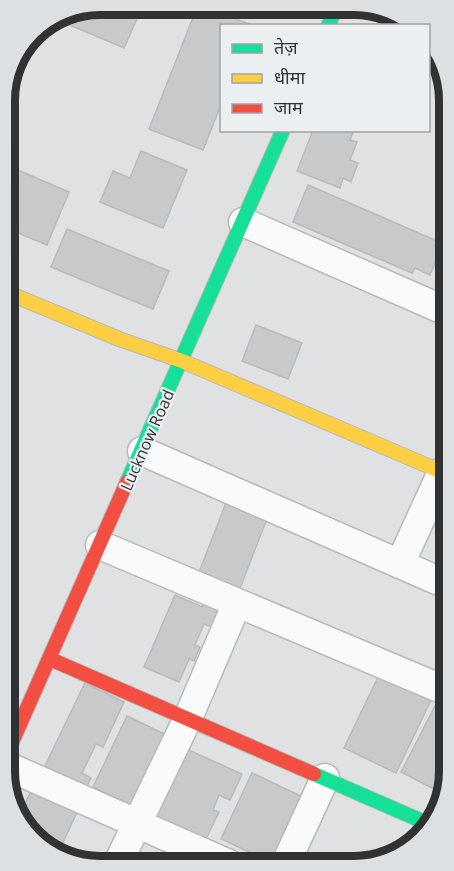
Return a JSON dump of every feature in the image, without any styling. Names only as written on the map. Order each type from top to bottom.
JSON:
[{"type":"street","name":"Lucknow Road","points":[[15,736],[282,132]]},
{"type":"street","points":[[243,222],[439,308]]},
{"type":"street","points":[[15,296],[119,339],[182,361],[439,470]]},
{"type":"street","points":[[142,451],[439,581]]},
{"type":"street","points":[[400,564],[439,485]]},
{"type":"street","points":[[100,545],[439,688]]},
{"type":"street","points":[[121,856],[188,718],[237,603]]},
{"type":"street","points":[[50,659],[422,821]]},
{"type":"street","points":[[15,770],[211,856]]},
{"type":"street","points":[[289,856],[325,778]]},
{"type":"building","points":[[100,15],[139,15],[124,48],[64,23]]},
{"type":"building","points":[[194,15],[225,15],[249,24],[220,24],[220,107],[203,150],[149,129]]},
{"type":"building","points":[[312,132],[353,132],[350,140],[357,142],[350,160],[358,163],[351,182],[343,178],[340,188],[297,171]]},
{"type":"building","points":[[141,151],[187,170],[163,228],[100,202],[113,171],[130,178]]},
{"type":"building","points":[[15,169],[69,192],[47,245],[15,232]]},
{"type":"building","points":[[308,185],[437,241],[435,246],[439,248],[439,254],[430,275],[415,268],[412,273],[293,222]]},
{"type":"building","points":[[67,229],[169,271],[153,309],[51,267]]},
{"type":"building","points":[[256,325],[302,343],[288,379],[242,361]]},
{"type":"building","points":[[226,503],[267,519],[240,588],[199,572]]},
{"type":"building","points":[[175,595],[202,607],[205,600],[223,607],[214,628],[204,624],[195,645],[200,647],[194,661],[189,659],[179,682],[144,667]]},
{"type":"building","points":[[381,671],[433,696],[396,773],[344,748]]},
{"type":"building","points":[[85,683],[124,702],[103,747],[96,744],[82,773],[91,778],[82,796],[40,776]]},
{"type":"building","points":[[435,706],[439,708],[439,777],[436,791],[401,772]]},
{"type":"building","points":[[127,716],[173,738],[139,809],[93,787]]},
{"type":"building","points":[[182,747],[242,774],[230,800],[219,795],[213,810],[219,812],[206,839],[151,814]]},
{"type":"building","points":[[252,773],[305,798],[284,856],[247,856],[249,852],[221,839]]},
{"type":"building","points":[[34,785],[80,806],[61,847],[40,831],[23,807]]},
{"type":"traffic: fast","points":[[329,24],[333,15]]},
{"type":"traffic: fast","points":[[127,482],[282,132]]},
{"type":"traffic: fast","points":[[314,774],[422,821]]},
{"type":"traffic: slow","points":[[15,296],[119,339],[182,361],[439,471]]},
{"type":"traffic: jam","points":[[15,735],[127,482]]},
{"type":"traffic: jam","points":[[50,659],[314,774]]}]
